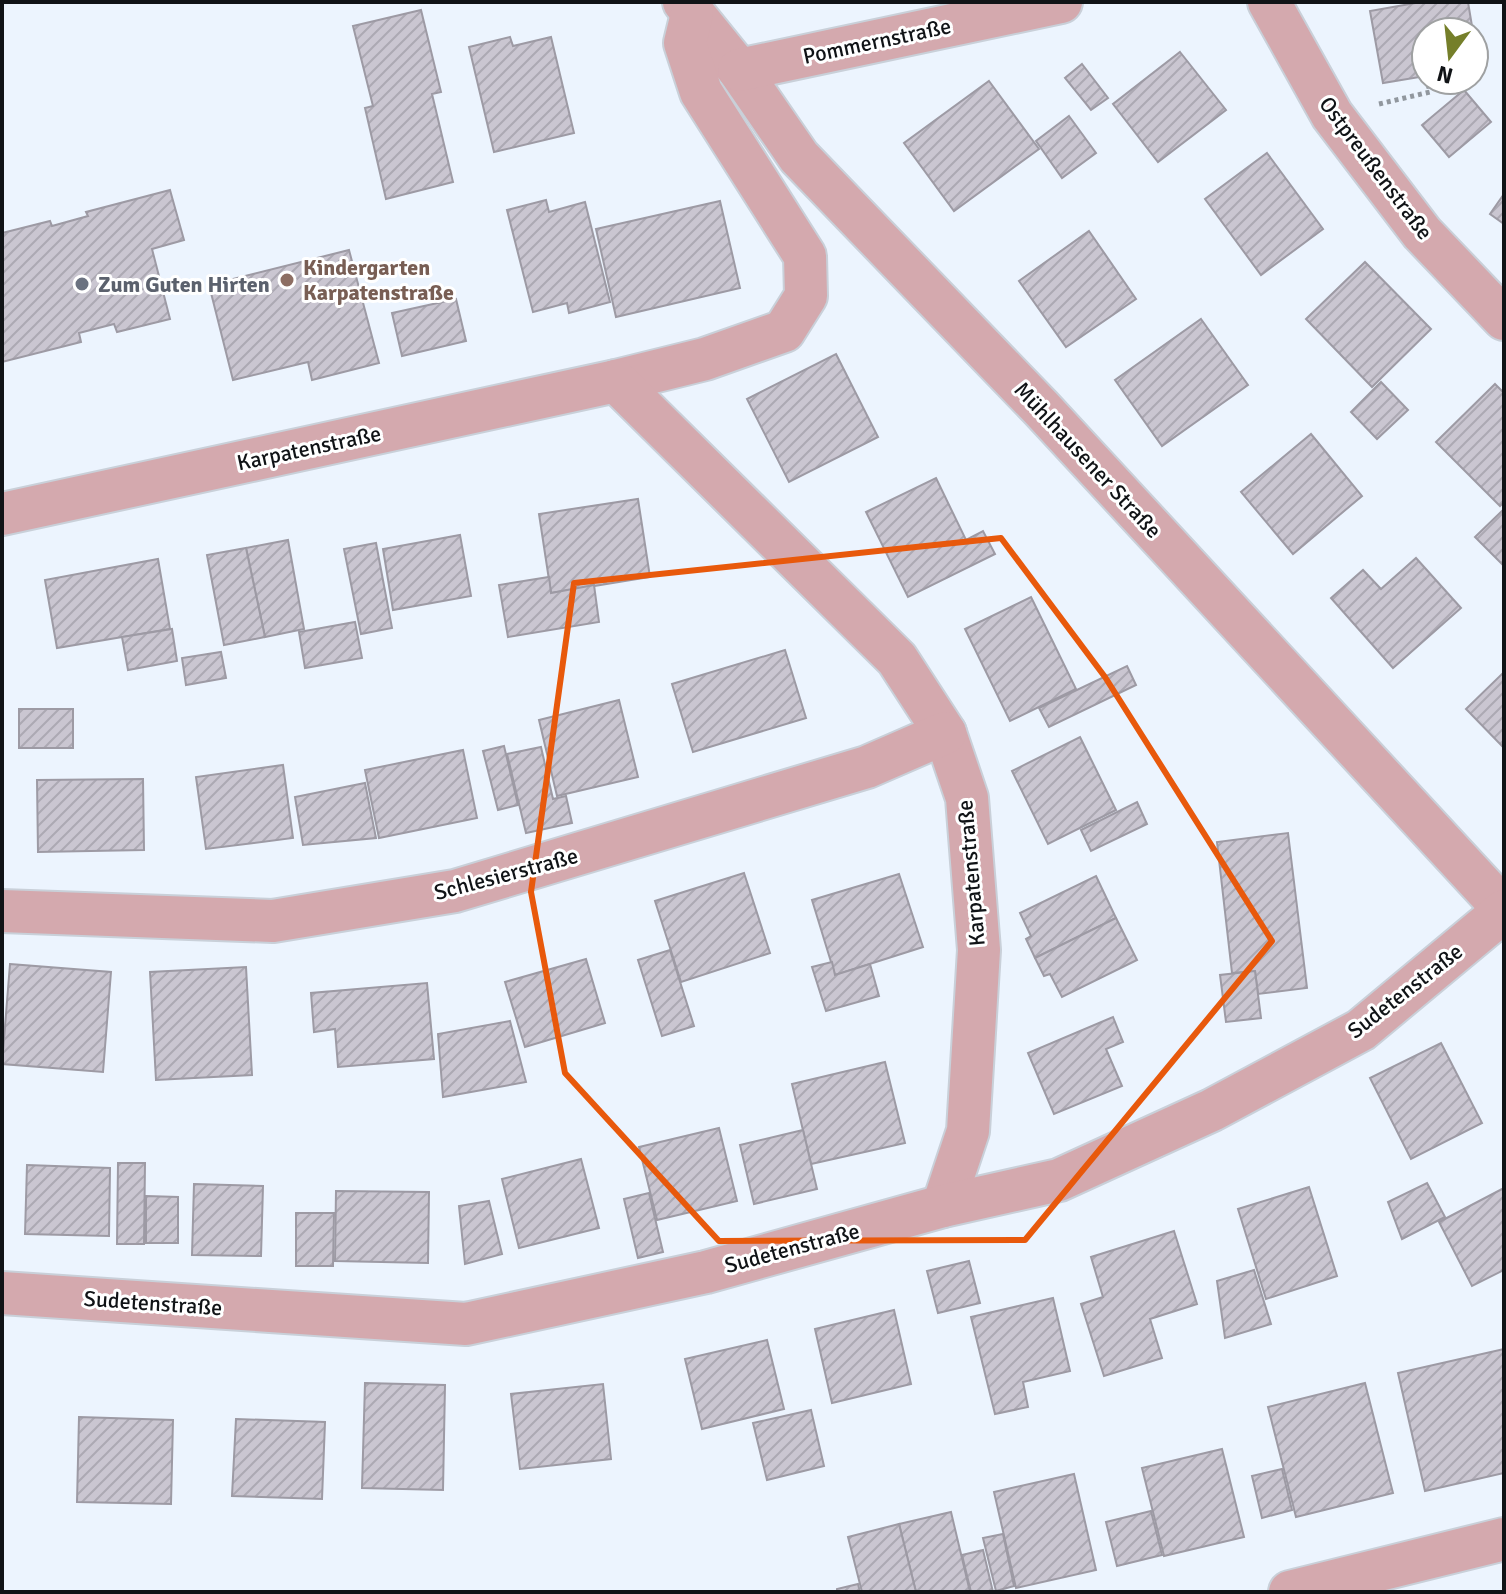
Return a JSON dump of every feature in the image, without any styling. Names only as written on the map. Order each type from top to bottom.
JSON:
[{"type":"street","name":"Pommernstraße","points":[[739,70],[1061,2]]},
{"type":"street","name":"Ostpreußenstraße","points":[[1269,2],[1332,115],[1422,233],[1504,319]]},
{"type":"street","name":"Mühlhausener Straße","points":[[688,8],[739,70],[799,157],[1041,408],[1504,910]]},
{"type":"street","name":"Karpatenstraße","points":[[2,514],[616,381],[705,359],[784,331],[806,296],[805,256],[701,92],[685,43],[688,8]]},
{"type":"street","name":"Karpatenstraße","points":[[616,381],[897,659],[945,733],[967,798],[979,950],[968,1131],[943,1206]]},
{"type":"street","name":"Schlesierstraße","points":[[2,911],[273,921],[455,891],[867,767],[945,733]]},
{"type":"street","name":"Sudetenstraße","points":[[2,1293],[466,1324],[706,1272],[943,1206],[1059,1180],[1212,1110],[1361,1030],[1504,910]]},
{"type":"street","points":[[1303,1590],[1504,1539]]},
{"type":"path","points":[[1332,115],[1413,96]]},
{"type":"highlighted area","points":[[1001,538],[1105,677],[1272,941],[1025,1240],[719,1241],[565,1073],[531,892],[574,583]]},
{"type":"building","points":[[1421,2],[1468,2],[1470,16],[1410,16],[1410,79],[1383,83],[1370,11]]},
{"type":"building","points":[[421,10],[441,92],[432,94],[453,182],[386,199],[365,108],[373,106],[353,26]]},
{"type":"building","points":[[510,37],[513,46],[551,37],[574,133],[494,152],[469,47]]},
{"type":"building","points":[[1180,52],[1226,110],[1158,162],[1113,104]]},
{"type":"building","points":[[1082,64],[1108,98],[1091,110],[1065,78]]},
{"type":"building","points":[[989,81],[1039,149],[954,211],[904,143]]},
{"type":"building","points":[[1457,96],[1469,96],[1491,122],[1449,157],[1422,125]]},
{"type":"building","points":[[1069,116],[1096,153],[1062,178],[1036,141]]},
{"type":"building","points":[[1267,153],[1323,229],[1261,275],[1205,199]]},
{"type":"building","name":"Zum Guten Hirten","points":[[170,190],[184,240],[152,249],[170,319],[117,332],[114,324],[79,333],[81,342],[2,362],[2,233],[50,221],[52,226],[88,216],[86,212]]},
{"type":"building","points":[[1504,194],[1504,224],[1490,214]]},
{"type":"building","points":[[546,200],[549,212],[585,202],[610,302],[569,313],[567,303],[533,312],[507,210]]},
{"type":"building","points":[[720,201],[740,288],[616,317],[596,229]]},
{"type":"building","points":[[1089,231],[1136,299],[1066,347],[1019,281]]},
{"type":"building","points":[[349,250],[379,363],[312,380],[308,362],[233,380],[209,285]]},
{"type":"building","points":[[1365,262],[1431,329],[1372,387],[1306,319]]},
{"type":"building","points":[[456,299],[466,341],[402,356],[392,313]]},
{"type":"building","points":[[1201,319],[1248,385],[1162,446],[1115,380]]},
{"type":"building","points":[[836,354],[878,437],[789,482],[747,399]]},
{"type":"building","points":[[1381,382],[1408,410],[1377,439],[1351,412]]},
{"type":"building","points":[[1495,384],[1504,393],[1504,502],[1500,506],[1436,442]]},
{"type":"building","points":[[1311,434],[1362,496],[1293,554],[1241,492]]},
{"type":"building","points":[[936,478],[966,540],[983,531],[995,554],[908,597],[866,512]]},
{"type":"building","points":[[638,499],[650,577],[551,593],[539,514]]},
{"type":"building","points":[[1504,509],[1504,566],[1475,537]]},
{"type":"building","points":[[460,535],[471,596],[393,610],[383,549]]},
{"type":"building","points":[[288,540],[304,629],[265,637],[246,548]]},
{"type":"building","points":[[376,543],[392,628],[361,634],[344,549]]},
{"type":"building","points":[[246,548],[265,637],[224,645],[207,555]]},
{"type":"building","points":[[1416,558],[1461,608],[1393,668],[1331,598],[1363,570],[1381,589]]},
{"type":"building","points":[[158,559],[170,629],[57,648],[45,580]]},
{"type":"building","points":[[549,577],[551,593],[594,585],[599,622],[508,637],[499,585]]},
{"type":"building","points":[[1031,597],[1076,689],[1010,721],[965,629]]},
{"type":"building","points":[[355,622],[362,658],[305,668],[299,632]]},
{"type":"building","points":[[172,629],[177,661],[128,670],[122,637]]},
{"type":"building","points":[[785,650],[806,718],[693,752],[672,684]]},
{"type":"building","points":[[221,652],[226,678],[186,685],[182,658]]},
{"type":"building","points":[[1127,666],[1136,685],[1049,727],[1039,708]]},
{"type":"building","points":[[1504,672],[1504,748],[1466,709]]},
{"type":"building","points":[[619,700],[638,777],[557,796],[539,720]]},
{"type":"building","points":[[19,709],[73,709],[73,748],[19,748]]},
{"type":"building","points":[[1080,737],[1116,810],[1048,844],[1012,771]]},
{"type":"building","points":[[504,746],[518,805],[498,810],[483,751]]},
{"type":"building","points":[[541,747],[553,799],[566,796],[572,823],[526,833],[507,754]]},
{"type":"building","points":[[463,750],[477,818],[379,838],[365,770]]},
{"type":"building","points":[[283,765],[293,838],[206,849],[196,777]]},
{"type":"building","points":[[143,779],[144,850],[38,852],[37,780]]},
{"type":"building","points":[[365,783],[376,838],[303,845],[295,797]]},
{"type":"building","points":[[1137,802],[1147,824],[1091,851],[1081,830]]},
{"type":"building","points":[[1288,833],[1307,988],[1258,994],[1255,971],[1232,973],[1217,842]]},
{"type":"building","points":[[744,873],[770,953],[681,982],[655,901]]},
{"type":"building","points":[[899,874],[923,947],[835,975],[812,900]]},
{"type":"building","points":[[1096,876],[1116,918],[1035,958],[1026,939],[1031,936],[1020,913]]},
{"type":"building","points":[[1116,918],[1137,960],[1062,997],[1050,974],[1044,976],[1035,958]]},
{"type":"building","points":[[670,950],[694,1026],[662,1036],[638,960]]},
{"type":"building","points":[[586,959],[605,1023],[525,1047],[505,982]]},
{"type":"building","points":[[832,962],[835,975],[870,964],[879,996],[826,1011],[812,967]]},
{"type":"building","points":[[10,964],[111,972],[103,1072],[2,1064]]},
{"type":"building","points":[[246,967],[252,1075],[156,1080],[150,972]]},
{"type":"building","points":[[1255,971],[1261,1018],[1226,1022],[1220,975]]},
{"type":"building","points":[[427,983],[434,1059],[338,1067],[335,1029],[314,1032],[311,993]]},
{"type":"building","points":[[1113,1017],[1123,1042],[1106,1049],[1122,1086],[1054,1114],[1028,1053]]},
{"type":"building","points":[[510,1021],[526,1082],[443,1097],[438,1034]]},
{"type":"building","points":[[1441,1043],[1482,1123],[1411,1159],[1370,1078]]},
{"type":"building","points":[[885,1062],[905,1143],[811,1164],[792,1084]]},
{"type":"building","points":[[719,1128],[737,1201],[657,1220],[639,1147]]},
{"type":"building","points":[[803,1130],[817,1189],[754,1204],[740,1145]]},
{"type":"building","points":[[581,1159],[599,1228],[519,1248],[502,1179]]},
{"type":"building","points":[[118,1163],[145,1163],[144,1244],[117,1244]]},
{"type":"building","points":[[27,1165],[110,1168],[109,1236],[25,1234]]},
{"type":"building","points":[[1427,1183],[1445,1217],[1402,1239],[1388,1202]]},
{"type":"building","points":[[194,1184],[263,1186],[261,1256],[192,1255]]},
{"type":"building","points":[[1309,1187],[1337,1276],[1266,1299],[1238,1209]]},
{"type":"building","points":[[1504,1188],[1504,1270],[1472,1286],[1439,1222]]},
{"type":"building","points":[[336,1191],[429,1192],[428,1263],[335,1261]]},
{"type":"building","points":[[649,1193],[663,1252],[638,1258],[624,1199]]},
{"type":"building","points":[[146,1196],[178,1197],[178,1243],[146,1243]]},
{"type":"building","points":[[489,1201],[502,1254],[465,1264],[459,1206]]},
{"type":"building","points":[[296,1213],[334,1213],[333,1266],[296,1266]]},
{"type":"building","points":[[1174,1231],[1197,1304],[1150,1319],[1162,1358],[1104,1376],[1081,1304],[1103,1297],[1091,1257]]},
{"type":"building","points":[[969,1261],[980,1303],[938,1313],[927,1271]]},
{"type":"building","points":[[1254,1270],[1271,1324],[1225,1338],[1217,1281]]},
{"type":"building","points":[[1053,1298],[1070,1371],[1023,1382],[1028,1407],[995,1414],[971,1317]]},
{"type":"building","points":[[894,1310],[911,1384],[832,1403],[815,1329]]},
{"type":"building","points":[[767,1340],[784,1409],[702,1429],[685,1359]]},
{"type":"building","points":[[1504,1349],[1504,1473],[1425,1491],[1398,1373]]},
{"type":"building","points":[[365,1383],[445,1385],[443,1490],[362,1488]]},
{"type":"building","points":[[1365,1383],[1393,1493],[1296,1517],[1268,1407]]},
{"type":"building","points":[[603,1384],[611,1459],[520,1469],[511,1394]]},
{"type":"building","points":[[811,1410],[824,1466],[767,1480],[753,1423]]},
{"type":"building","points":[[79,1417],[173,1420],[171,1504],[77,1502]]},
{"type":"building","points":[[236,1419],[325,1422],[322,1499],[232,1496]]},
{"type":"building","points":[[1222,1449],[1244,1537],[1164,1556],[1142,1468]]},
{"type":"building","points":[[1282,1469],[1292,1510],[1262,1518],[1252,1476]]},
{"type":"building","points":[[1074,1474],[1096,1570],[1016,1588],[994,1492]]},
{"type":"building","points":[[1151,1511],[1162,1555],[1117,1566],[1106,1522]]},
{"type":"building","points":[[951,1512],[970,1592],[916,1592],[899,1524]]},
{"type":"building","points":[[899,1524],[916,1592],[862,1592],[848,1537]]},
{"type":"building","points":[[1003,1534],[1014,1586],[996,1591],[983,1538]]},
{"type":"building","points":[[983,1550],[993,1592],[971,1592],[962,1555]]},
{"type":"building","points":[[858,1584],[860,1592],[837,1592],[837,1589]]},
{"type":"place","name":"Kindergarten Karpatenstraße","points":[[287,280]]},
{"type":"place","name":"Zum Guten Hirten","points":[[82,284]]}]
